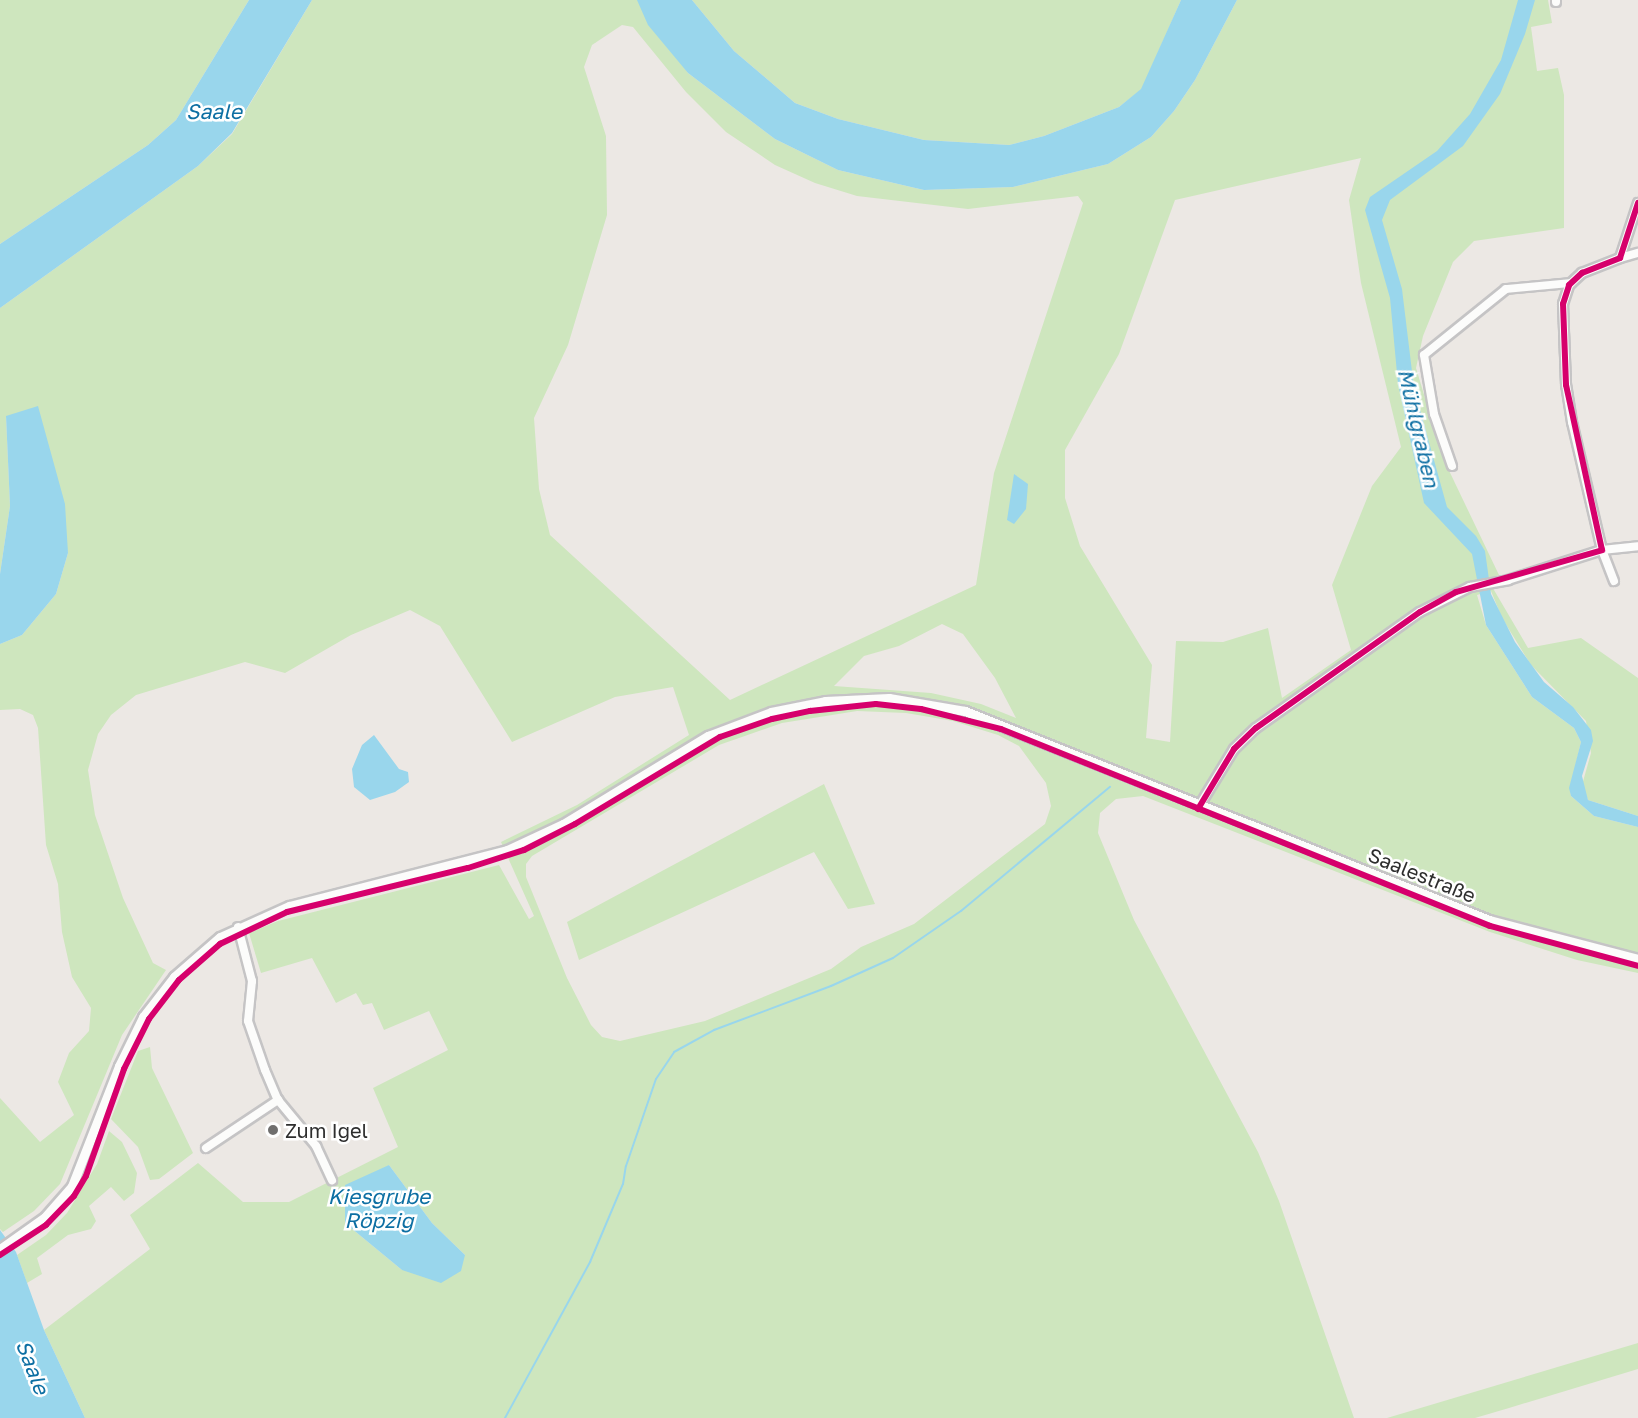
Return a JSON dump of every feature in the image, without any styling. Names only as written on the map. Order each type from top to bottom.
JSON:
[{"type":"street","points":[[1620,258],[1638,204]]},
{"type":"street","points":[[1614,581],[1602,550],[1566,385],[1562,327],[1563,304],[1571,283],[1582,273],[1620,258],[1638,254]]},
{"type":"street","points":[[1452,466],[1434,414],[1424,355],[1506,289],[1571,283]]},
{"type":"street","points":[[1201,803],[1234,749],[1256,728],[1443,599],[1470,587],[1492,583],[1602,550],[1638,546]]},
{"type":"street","name":"Saalestraße","points":[[238,927],[289,906],[507,850],[563,824],[708,736],[771,712],[825,701],[889,698],[965,711],[1201,803],[1490,920],[1638,959]]},
{"type":"street","points":[[0,1249],[45,1217],[72,1186],[119,1066],[143,1017],[188,963],[238,927],[252,981],[248,1021],[278,1100],[316,1146],[332,1180]]},
{"type":"street","points":[[206,1148],[278,1100]]},
{"type":"green space","points":[[0,0],[249,0],[176,120],[148,145],[0,244]]},
{"type":"green space","points":[[312,0],[638,0],[688,73],[775,139],[838,170],[924,190],[1013,187],[1108,164],[1151,137],[1174,111],[1195,80],[1237,0],[1548,0],[1552,23],[1531,27],[1537,71],[1558,68],[1564,95],[1564,228],[1474,241],[1453,262],[1423,336],[1416,368],[1443,458],[1499,575],[1490,578],[1494,590],[1528,648],[1581,638],[1638,678],[1638,816],[1588,800],[1582,785],[1591,753],[1586,721],[1531,665],[1502,618],[1491,591],[1477,595],[1486,625],[1532,697],[1574,728],[1581,742],[1570,788],[1571,796],[1594,816],[1638,827],[1638,973],[1577,960],[1490,932],[1143,796],[1116,799],[1100,813],[1098,833],[1134,920],[1258,1152],[1279,1201],[1354,1418],[85,1418],[44,1330],[150,1249],[130,1215],[198,1163],[243,1202],[289,1202],[398,1147],[373,1088],[448,1050],[429,1011],[384,1030],[372,1003],[363,1005],[356,993],[336,1003],[312,958],[261,973],[249,933],[278,921],[499,865],[529,919],[534,916],[501,842],[577,805],[689,735],[673,687],[615,697],[512,742],[440,626],[410,610],[351,635],[285,673],[245,662],[136,695],[111,715],[98,734],[88,770],[95,815],[123,898],[153,963],[166,970],[122,1035],[60,1184],[34,1211],[3,1232],[0,1229],[0,1098],[40,1142],[74,1115],[58,1082],[69,1053],[89,1031],[91,1008],[72,977],[62,932],[58,884],[46,845],[38,728],[33,715],[20,709],[0,710],[0,644],[22,635],[56,594],[68,553],[6,416],[10,506],[0,574],[0,308],[198,166],[232,134]],"holes":[[[622,25],[633,27],[686,92],[726,132],[775,165],[815,183],[857,196],[968,209],[1078,196],[1083,203],[994,473],[976,585],[730,700],[550,535],[539,489],[534,418],[568,345],[607,215],[606,136],[584,67],[592,45]],[[1361,158],[1349,200],[1361,283],[1401,447],[1372,486],[1332,585],[1351,650],[1282,698],[1268,628],[1223,642],[1176,641],[1170,742],[1146,738],[1152,665],[1080,546],[1065,498],[1065,450],[1119,354],[1175,200]],[[942,624],[963,634],[995,678],[1016,718],[981,704],[931,693],[834,686],[864,656],[899,646]],[[857,711],[906,713],[953,721],[998,735],[1019,746],[1046,783],[1051,806],[1045,824],[914,924],[861,947],[831,969],[705,1021],[620,1041],[602,1037],[591,1025],[567,978],[526,877],[526,864],[532,856],[719,745],[782,723]],[[389,1165],[432,1223],[465,1255],[402,1270],[345,1223]]]},
{"type":"green space","points":[[692,0],[1181,0],[1142,89],[1119,107],[1044,136],[1009,145],[924,140],[838,119],[795,103],[734,51]]},
{"type":"green space","points":[[824,784],[875,904],[848,909],[814,852],[579,960],[567,922]]},
{"type":"green space","points":[[150,1047],[152,1068],[193,1153],[159,1179],[150,1180],[138,1147],[111,1119],[138,1051]]},
{"type":"green space","points":[[109,1131],[122,1142],[137,1173],[134,1193],[124,1201],[111,1187],[89,1206],[96,1221],[91,1229],[68,1235],[37,1258],[42,1274],[27,1283],[17,1255],[46,1235],[67,1213],[97,1164]]},
{"type":"green space","points":[[1638,1343],[1638,1369],[1509,1408],[1475,1418],[1387,1418]]},
{"type":"water","name":"Saale","points":[[249,0],[312,0],[232,133],[198,166],[0,308],[0,244],[148,145],[176,120]]},
{"type":"water","points":[[637,0],[692,0],[734,51],[795,103],[838,119],[924,140],[1009,145],[1044,136],[1119,107],[1141,89],[1181,0],[1237,0],[1195,80],[1174,111],[1151,137],[1108,164],[1013,187],[924,190],[838,170],[775,139],[688,73],[648,25]]},
{"type":"water","name":"Mühlgraben","points":[[1518,0],[1535,0],[1525,34],[1500,94],[1463,146],[1390,200],[1382,220],[1402,289],[1414,388],[1447,507],[1476,536],[1485,551],[1491,594],[1515,642],[1544,682],[1573,707],[1591,730],[1593,741],[1582,776],[1588,800],[1638,816],[1638,827],[1594,816],[1571,796],[1569,788],[1581,742],[1574,728],[1532,697],[1486,625],[1472,554],[1424,503],[1398,384],[1390,298],[1365,210],[1370,197],[1437,151],[1470,114],[1501,60]]},
{"type":"water","points":[[38,406],[65,504],[68,553],[56,594],[22,635],[0,644],[0,574],[10,506],[6,416]]},
{"type":"water","points":[[1014,474],[1028,484],[1026,509],[1014,524],[1007,520]]},
{"type":"water","points":[[374,735],[399,769],[408,772],[409,782],[395,792],[370,800],[354,787],[352,769],[362,745]]},
{"type":"water","name":"Kiesgrube Röpzig","points":[[389,1165],[432,1223],[465,1255],[461,1271],[441,1283],[402,1270],[345,1223],[345,1185]]},
{"type":"water","name":"Saale","points":[[0,1230],[16,1252],[44,1330],[85,1418],[0,1418]]},
{"type":"waterway","points":[[505,1418],[590,1262],[623,1184],[626,1166],[656,1079],[674,1052],[714,1030],[831,986],[893,958],[961,911],[1110,787]]},
{"type":"cycle path","points":[[1198,809],[1234,749],[1256,728],[1420,612],[1456,592],[1602,550],[1566,385],[1563,304],[1569,285],[1582,273],[1620,258],[1638,203]]},
{"type":"cycle path","points":[[0,1255],[46,1225],[74,1196],[86,1176],[124,1069],[149,1019],[179,980],[220,944],[287,912],[468,868],[524,850],[575,824],[720,737],[772,719],[810,711],[876,704],[921,709],[1001,729],[1490,926],[1638,966]]},
{"type":"place","name":"Zum Igel","points":[[273,1130]]}]
